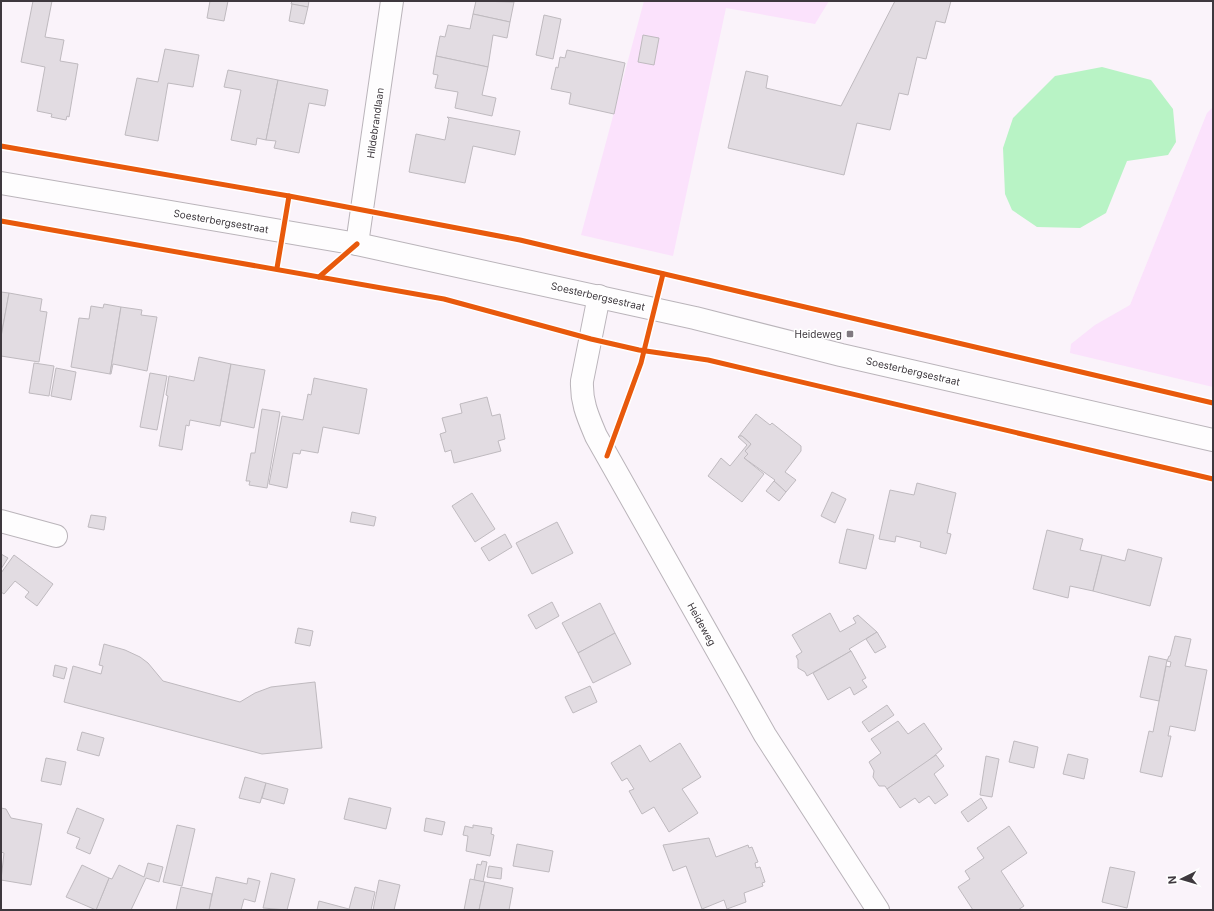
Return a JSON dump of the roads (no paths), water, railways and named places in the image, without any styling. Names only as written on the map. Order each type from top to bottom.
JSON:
[{"type":"main road","name":"Hildebrandlaan","points":[[357,244],[392,1]]},
{"type":"main road","name":"Soesterbergsestraat","points":[[1,183],[357,244],[599,296],[695,318],[841,355],[1213,440]]},
{"type":"main road","name":"Heideweg","points":[[599,296],[582,381],[584,408],[596,436],[765,736],[878,910]]},
{"type":"main road","points":[[1,521],[56,536]]},
{"type":"place","name":"Heideweg","points":[[850,334]]}]
